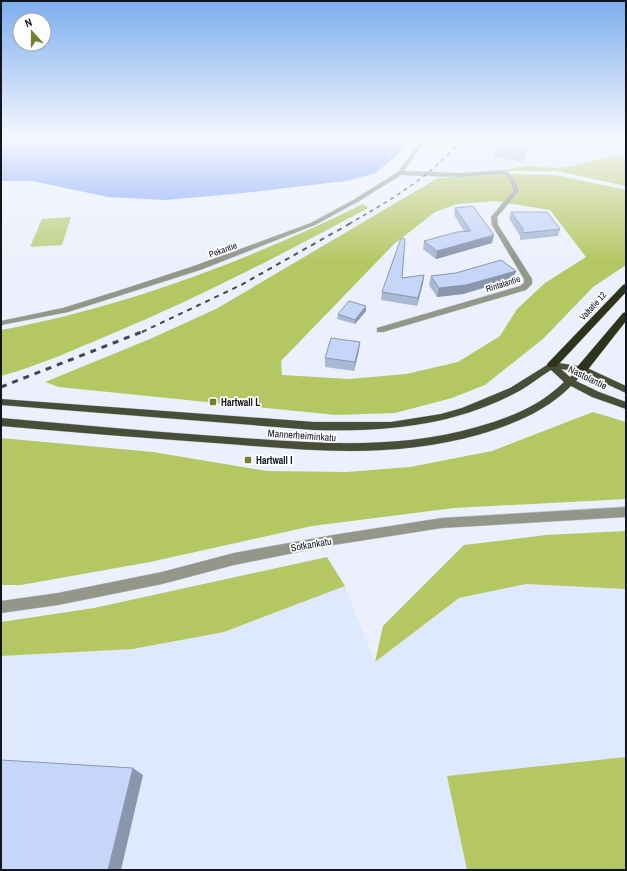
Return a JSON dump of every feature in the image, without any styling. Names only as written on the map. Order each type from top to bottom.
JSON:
[{"type":"highway","name":"Valtatie 12","points":[[552,365],[626,287]]},
{"type":"highway","points":[[582,369],[626,315]]},
{"type":"main road","name":"Nastolantie","points":[[552,365],[582,369],[626,390]]},
{"type":"main road","name":"Nastolantie","points":[[552,365],[558,374],[569,382],[626,406]]},
{"type":"main road","name":"Mannerheiminkatu","points":[[1,402],[314,426],[362,428],[395,426],[459,414],[515,390],[552,365]]},
{"type":"main road","name":"Mannerheiminkatu","points":[[6,422],[301,446],[350,449],[388,448],[420,445],[447,440],[500,424],[526,413],[546,402],[582,369]]},
{"type":"street","name":"Pekantie","points":[[1,323],[65,310],[197,268],[264,244],[313,224],[357,200],[388,181]]},
{"type":"street","name":"Rintalantie","points":[[380,330],[523,288],[528,284],[528,279],[496,225],[494,217],[516,191],[513,181]]},
{"type":"street","name":"Sotkankatu","points":[[1,607],[58,599],[162,578],[234,558],[333,540],[442,523],[626,512]]},
{"type":"shaded area","points":[[526,584],[626,589],[626,757],[447,776],[467,870],[1,870],[1,656],[133,649],[224,632],[345,586],[375,662],[459,598]]},
{"type":"green space","points":[[434,181],[582,181],[626,190],[626,265],[593,287],[544,338],[485,385],[452,398],[395,413],[336,415],[59,387],[45,382],[150,339],[216,309]],"holes":[[[495,201],[550,210],[586,257],[545,283],[517,309],[500,336],[458,362],[406,374],[349,379],[282,375],[281,361],[394,244],[435,212],[457,204]]]},
{"type":"green space","points":[[601,181],[626,181],[626,186]]},
{"type":"green space","points":[[363,204],[368,208],[208,291],[69,352],[1,376],[1,330],[94,308],[140,295],[186,279],[276,244]]},
{"type":"green space","points":[[71,217],[62,245],[30,247],[42,219]]},
{"type":"green space","points":[[593,412],[626,422],[626,499],[454,508],[312,526],[150,562],[21,585],[1,585],[1,438],[153,452],[267,471],[347,472],[410,467],[492,451]]},
{"type":"green space","points":[[626,531],[626,589],[526,584],[459,598],[375,662],[383,626],[464,545],[546,535]]},
{"type":"green space","points":[[327,557],[345,586],[224,632],[133,649],[1,656],[1,622],[94,608]]},
{"type":"green space","points":[[626,757],[626,870],[467,870],[447,776]]},
{"type":"water","points":[[1,181],[347,181],[244,193],[165,200],[108,197],[32,181]]},
{"type":"building","points":[[473,206],[494,235],[437,251],[424,241],[457,232],[471,231],[455,208]]},
{"type":"building","points":[[511,212],[547,212],[560,229],[523,233],[523,229]]},
{"type":"building","points":[[401,238],[405,239],[402,278],[424,275],[418,298],[382,292]]},
{"type":"building","points":[[501,260],[516,271],[466,285],[439,288],[431,276],[456,273]]},
{"type":"building","points":[[349,301],[366,306],[355,320],[338,314]]},
{"type":"building","points":[[331,338],[360,342],[355,362],[325,358]]},
{"type":"building","points":[[1,760],[133,768],[108,870],[1,870]]},
{"type":"railway","points":[[349,224],[418,181]]},
{"type":"railway","points":[[142,332],[241,285],[351,223]]},
{"type":"railway","points":[[1,387],[144,331]]},
{"type":"place","name":"Hartwall L","points":[[213,402]]},
{"type":"place","name":"Hartwall I","points":[[248,460]]}]
